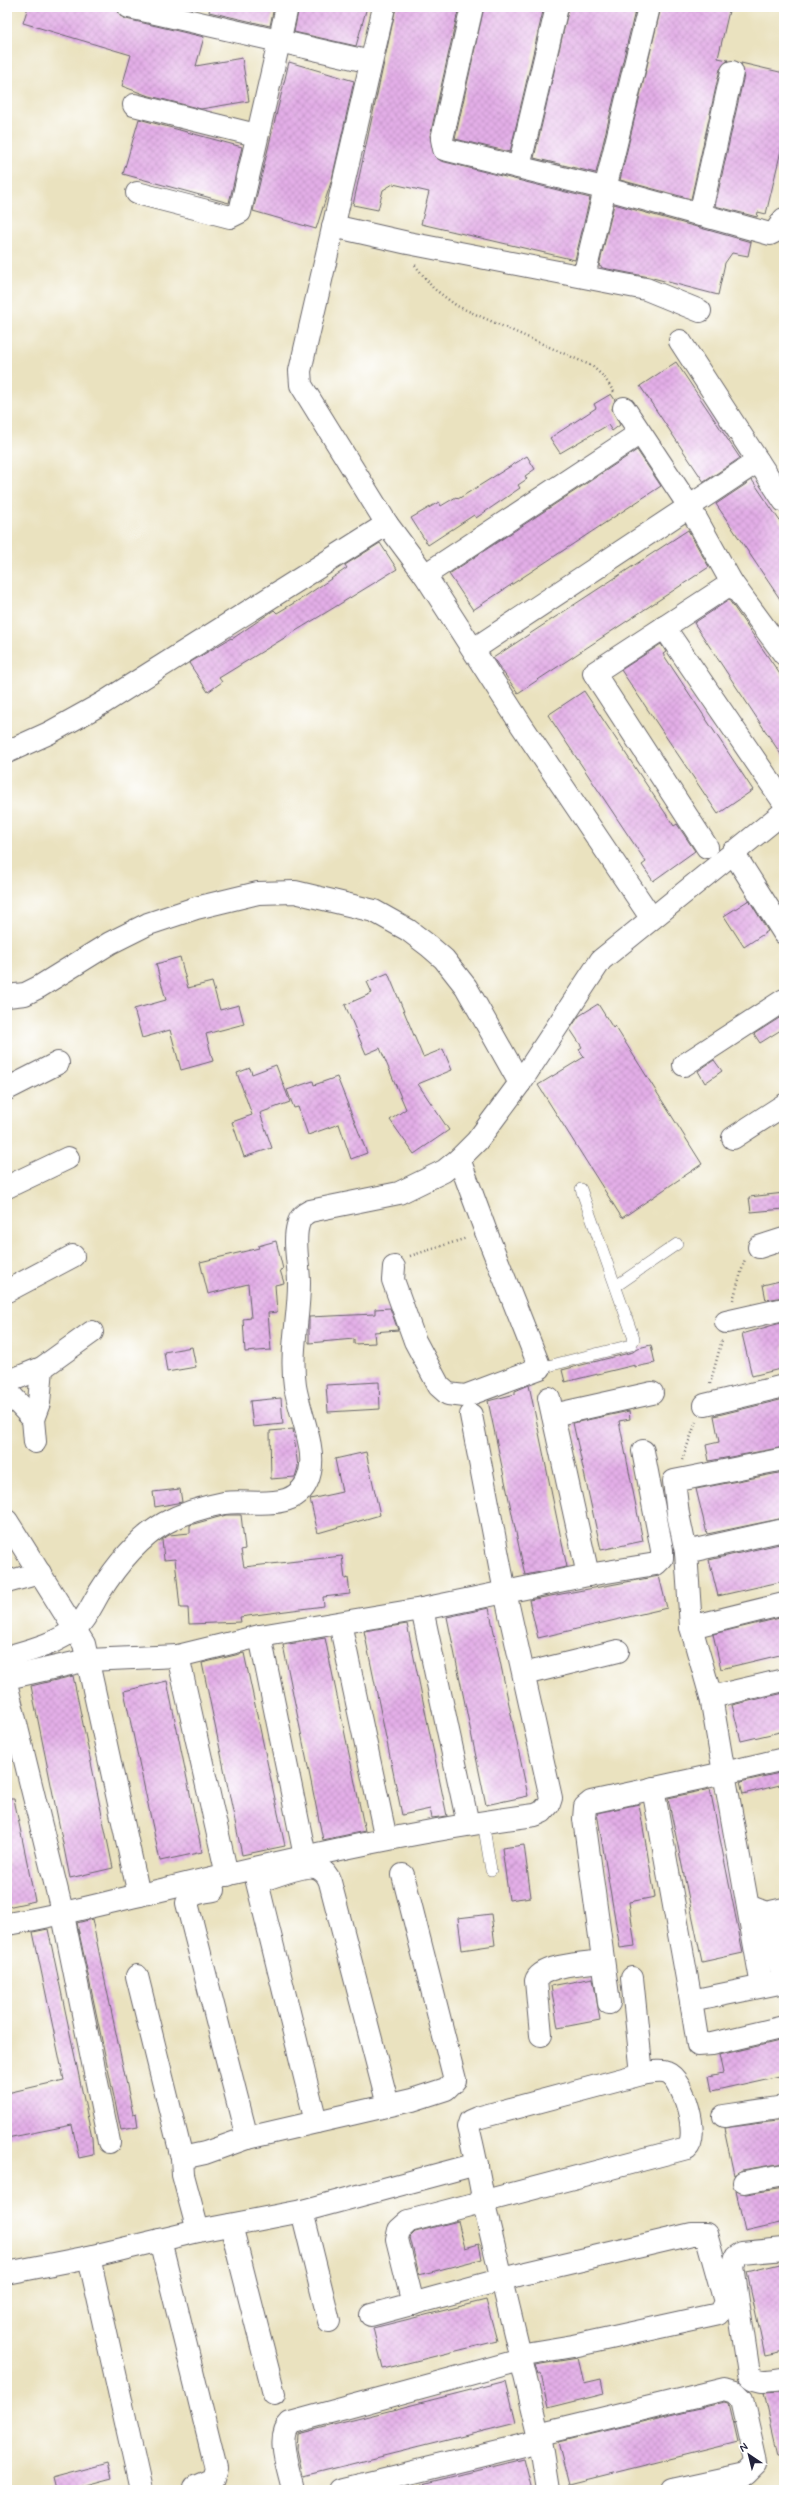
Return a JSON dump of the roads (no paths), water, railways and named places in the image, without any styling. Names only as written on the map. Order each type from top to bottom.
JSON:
[{"type":"street","points":[[129,7],[278,43],[371,62]]},
{"type":"street","points":[[137,193],[230,217],[236,216],[240,212],[256,135],[287,7]]},
{"type":"street","points":[[384,7],[302,358],[300,380],[308,397],[387,524],[425,575],[474,649],[522,726],[648,913]]},
{"type":"street","points":[[472,7],[442,139],[442,146],[444,149],[607,189],[770,234],[776,231],[784,219]]},
{"type":"street","points":[[519,167],[557,7]]},
{"type":"street","points":[[584,276],[607,189],[649,7]]},
{"type":"street","points":[[700,215],[732,72]]},
{"type":"street","points":[[134,105],[256,135]]},
{"type":"street","points":[[333,226],[408,243],[646,289],[700,311]]},
{"type":"street","points":[[680,341],[784,501]]},
{"type":"street","points":[[624,408],[689,506],[732,583],[783,649]]},
{"type":"street","points":[[425,575],[640,433]]},
{"type":"street","points":[[474,649],[758,461]]},
{"type":"street","points":[[7,752],[49,733],[103,703],[387,524]]},
{"type":"street","points":[[707,847],[594,673],[732,583]]},
{"type":"street","points":[[7,1657],[53,1642],[75,1628],[114,1571],[147,1535],[165,1523],[186,1513],[226,1503],[256,1504],[288,1499],[306,1483],[310,1473],[312,1457],[295,1386],[293,1342],[299,1289],[296,1232],[300,1219],[310,1211],[399,1193],[444,1171],[459,1159],[477,1141],[520,1083],[601,960],[733,852],[784,807],[664,627]]},
{"type":"street","points":[[733,852],[784,933]]},
{"type":"street","points":[[7,996],[25,994],[39,987],[110,943],[148,924],[196,908],[258,893],[295,892],[374,911],[408,930],[429,946],[444,959],[466,987],[520,1083]]},
{"type":"street","points":[[684,1065],[784,1000]]},
{"type":"street","points":[[7,1089],[58,1063]]},
{"type":"street","points":[[733,1138],[784,1105]]},
{"type":"street","points":[[7,1187],[68,1158]]},
{"type":"street","points":[[394,1266],[393,1280],[415,1341],[439,1386],[448,1394],[465,1396],[540,1368],[486,1232],[459,1159]]},
{"type":"street","points":[[759,1246],[784,1239]]},
{"type":"street","points":[[7,1291],[73,1256]]},
{"type":"street","points":[[726,1322],[784,1309]]},
{"type":"street","points":[[7,1382],[42,1368],[92,1332]]},
{"type":"street","points":[[35,1442],[33,1419],[39,1403],[42,1368]]},
{"type":"street","points":[[705,1405],[784,1386]]},
{"type":"street","points":[[7,1391],[33,1419]]},
{"type":"street","points":[[588,1575],[551,1407],[652,1393]]},
{"type":"street","points":[[7,1924],[63,1915],[139,1895],[305,1856],[386,1839],[476,1823],[535,1815],[542,1812],[550,1804],[551,1798],[505,1592],[471,1415]]},
{"type":"street","points":[[7,1678],[88,1660],[178,1656],[260,1636],[422,1609],[588,1575],[656,1564],[662,1558],[643,1451]]},
{"type":"street","points":[[691,2001],[784,1981],[766,1909],[724,1773],[712,1697],[691,1627],[686,1552],[678,1514],[674,1481],[784,1459]]},
{"type":"street","points":[[7,1521],[84,1644],[139,1895]]},
{"type":"street","points":[[686,1552],[784,1530]]},
{"type":"street","points":[[7,1582],[40,1573]]},
{"type":"street","points":[[691,1627],[784,1604]]},
{"type":"street","points":[[422,1609],[476,1823]]},
{"type":"street","points":[[340,1623],[386,1839]]},
{"type":"street","points":[[260,1636],[305,1856]]},
{"type":"street","points":[[524,1674],[618,1651]]},
{"type":"street","points":[[178,1656],[227,1875]]},
{"type":"street","points":[[712,1697],[784,1680]]},
{"type":"street","points":[[7,1687],[63,1915],[110,2142]]},
{"type":"street","points":[[609,2003],[584,1819],[585,1807],[591,1802],[724,1773],[784,1758]]},
{"type":"street","points":[[653,1788],[698,2044],[712,2044],[784,2027]]},
{"type":"street","points":[[247,2138],[187,1903],[189,1897],[194,1894],[257,1882],[315,1867],[327,1875],[388,2105]]},
{"type":"street","points":[[182,2158],[205,2153],[247,2138],[446,2090],[456,2078],[403,1875]]},
{"type":"street","points":[[257,1882],[316,2122]]},
{"type":"street","points":[[762,1986],[766,1909]]},
{"type":"street","points":[[541,2035],[536,1981],[539,1974],[547,1969],[603,1961]]},
{"type":"street","points":[[137,1976],[182,2158],[183,2175],[198,2231]]},
{"type":"street","points":[[632,1978],[642,2074]]},
{"type":"street","points":[[414,2304],[397,2239],[399,2230],[409,2221],[484,2200],[688,2147],[691,2141],[688,2108],[678,2083],[669,2073],[663,2072],[642,2074],[472,2119],[468,2127],[477,2164],[484,2200],[502,2280],[539,2437],[548,2490]]},
{"type":"street","points":[[724,2116],[784,2107]]},
{"type":"street","points":[[7,2273],[89,2257],[231,2224],[302,2211],[477,2164]]},
{"type":"street","points":[[744,2182],[784,2175]]},
{"type":"street","points":[[302,2211],[329,2321]]},
{"type":"street","points":[[231,2224],[274,2394]]},
{"type":"street","points":[[293,2490],[283,2439],[284,2430],[290,2423],[520,2357],[713,2317],[723,2311],[725,2302],[706,2234],[702,2233],[502,2280],[371,2315]]},
{"type":"street","points":[[160,2240],[216,2468],[213,2479],[192,2489]]},
{"type":"street","points":[[784,2249],[742,2253],[733,2261],[733,2267],[749,2374],[755,2380],[761,2381],[784,2379]]},
{"type":"street","points":[[89,2257],[141,2490]]},
{"type":"street","points":[[340,2490],[539,2437],[725,2390],[736,2392],[742,2399],[755,2458],[754,2467],[746,2474],[672,2490]]},
{"type":"lane","points":[[540,1368],[633,1343],[633,1335],[581,1189]]},
{"type":"lane","points":[[616,1286],[677,1244]]},
{"type":"lane","points":[[476,1823],[491,1870]]}]
